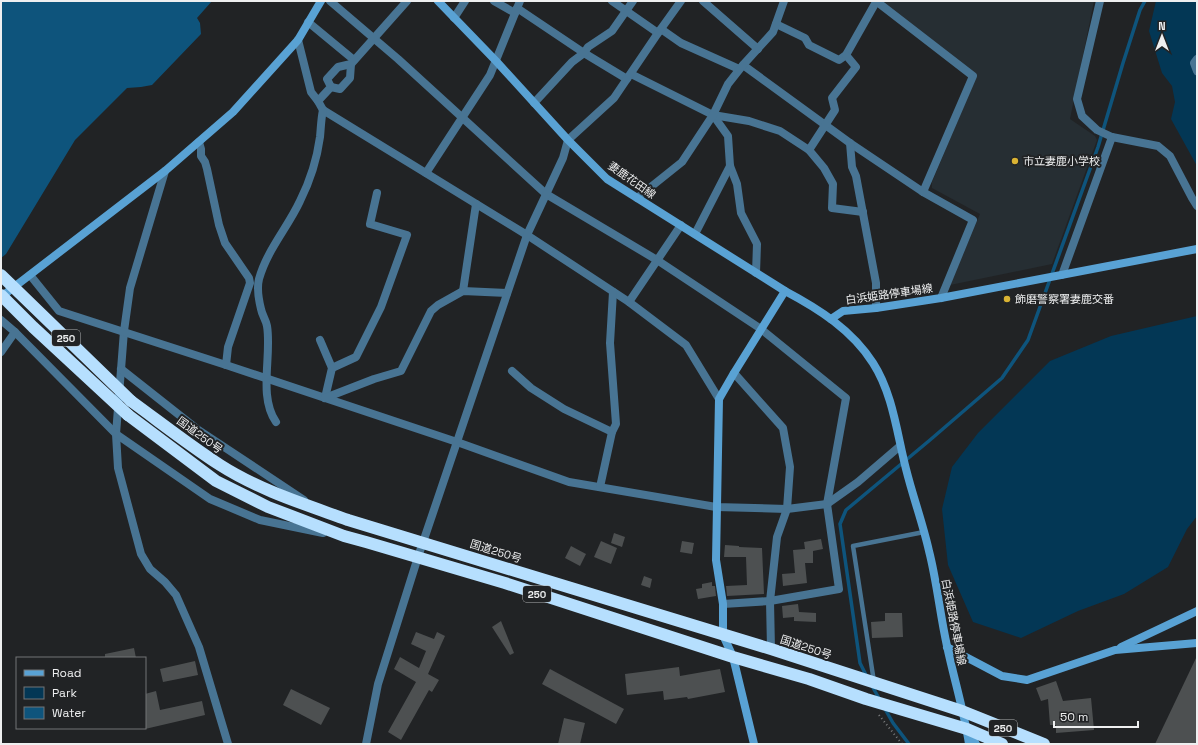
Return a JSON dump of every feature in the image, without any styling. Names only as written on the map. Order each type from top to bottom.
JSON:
[{"type":"highway","name":"国道250号","points":[[1,275],[131,401],[220,465],[266,490],[348,520],[424,542],[723,635],[962,711],[1044,744]]},
{"type":"highway","name":"250","points":[[1,296],[128,415],[216,481],[268,507],[344,536],[505,583],[734,657],[809,679],[866,699],[967,729],[1002,744]]},
{"type":"main road","points":[[1,296],[165,171],[233,112],[298,40],[321,1]]},
{"type":"main road","name":"妻鹿花田線","points":[[438,1],[496,61],[568,140],[608,179],[831,319]]},
{"type":"main road","name":"白浜姫路停車場線","points":[[967,729],[947,647],[930,552],[907,471],[892,406],[884,384],[874,364],[862,347],[831,319],[843,311],[876,308],[942,298],[1197,249]]},
{"type":"main road","points":[[754,744],[734,657],[723,635],[723,604],[716,560],[719,399],[785,291]]},
{"type":"main road","points":[[947,647],[1002,676],[1027,680],[1115,650],[1197,611]]},
{"type":"main road","points":[[1115,650],[1197,643]]},
{"type":"main road","points":[[967,729],[969,744]]},
{"type":"main road","points":[[967,729],[976,744]]},
{"type":"street","points":[[330,1],[374,38],[546,194],[657,260],[761,329],[846,398],[827,504],[839,589],[770,601],[723,604]]},
{"type":"street","points":[[331,87],[327,78],[338,67],[352,62],[407,1]]},
{"type":"street","points":[[454,18],[465,1]]},
{"type":"street","points":[[494,1],[518,7],[584,54],[713,115],[749,121],[780,131],[809,150],[824,168],[833,184],[832,208],[863,212]]},
{"type":"street","points":[[612,1],[681,44],[741,67],[923,192],[973,220],[942,298]]},
{"type":"street","points":[[534,103],[572,62],[584,54],[588,47],[612,31],[633,1]]},
{"type":"street","points":[[366,744],[378,684],[418,557],[527,235],[563,158],[568,140],[614,98],[681,1]]},
{"type":"street","points":[[703,1],[758,49]]},
{"type":"street","points":[[637,198],[682,162],[713,115],[728,84],[741,67],[773,32],[784,1]]},
{"type":"street","points":[[1100,1],[1077,99],[1082,116],[1097,130],[1112,137],[1158,146],[1170,156],[1197,206]]},
{"type":"street","points":[[776,24],[805,38],[809,45],[839,60],[846,55],[876,2],[973,76],[923,192]]},
{"type":"street","points":[[426,173],[490,75],[518,7]]},
{"type":"street","points":[[308,22],[352,62]]},
{"type":"street","points":[[298,40],[311,92],[323,110],[527,235],[629,302],[686,345],[719,399]]},
{"type":"street","points":[[809,150],[835,110],[832,98],[856,67],[846,55]]},
{"type":"street","points":[[1197,59],[1194,63],[1197,71]]},
{"type":"street","points":[[331,87],[340,88],[350,78],[352,62]]},
{"type":"street","points":[[318,101],[331,87]]},
{"type":"street","points":[[276,422],[270,414],[266,393],[269,352],[267,325],[261,309],[258,281],[276,241],[291,219],[300,201],[313,168],[323,110]]},
{"type":"street","points":[[713,115],[728,136],[730,166],[737,184],[741,213],[757,244],[756,273]]},
{"type":"street","points":[[1062,275],[1112,137]]},
{"type":"street","points":[[198,142],[201,149],[201,156],[207,169],[218,225],[225,243],[249,278],[250,283],[228,347],[226,365]]},
{"type":"street","points":[[850,143],[852,167],[856,176],[876,283],[876,308]]},
{"type":"street","points":[[695,234],[730,166]]},
{"type":"street","points":[[165,171],[130,288],[124,331],[116,434],[118,468],[142,554],[150,569],[165,582],[176,595],[198,647],[228,744]]},
{"type":"street","points":[[332,368],[356,357],[381,306],[407,235],[370,224],[376,193]]},
{"type":"street","points":[[463,291],[476,204]]},
{"type":"street","points":[[629,302],[681,225]]},
{"type":"street","points":[[30,275],[59,311],[124,331],[457,442],[569,482],[716,507],[788,509],[827,504],[902,450]]},
{"type":"street","points":[[325,398],[374,379],[401,371],[431,311],[438,305],[463,291],[507,293]]},
{"type":"street","points":[[600,487],[612,432],[616,424],[610,343],[613,292]]},
{"type":"street","points":[[1,320],[15,332],[116,434],[210,499],[260,520],[344,536]]},
{"type":"street","points":[[1,352],[15,332]]},
{"type":"street","points":[[320,340],[332,368],[325,398]]},
{"type":"street","points":[[121,369],[197,429],[314,508]]},
{"type":"street","points":[[512,371],[531,388],[564,409],[612,432]]},
{"type":"street","points":[[734,373],[784,428],[790,467],[788,509],[777,537],[770,601],[771,650]]},
{"type":"lane","points":[[874,683],[853,546],[924,532]]},
{"type":"path","points":[[876,711],[902,744]]},
{"type":"shaded area","name":"市立妻鹿小学校","points":[[881,1],[1094,1],[1070,119],[1095,136],[1097,140],[1052,264],[950,285],[980,214],[932,188],[932,182],[976,77]]},
{"type":"green space","points":[[1156,1],[1197,1],[1197,166],[1171,119],[1175,102],[1172,86],[1162,73],[1149,31]]},
{"type":"green space","points":[[1197,316],[1197,516],[1187,529],[1168,567],[1124,594],[1078,611],[1021,638],[973,622],[948,565],[942,509],[952,467],[978,433],[1050,361],[1111,336]]},
{"type":"water","points":[[1,1],[212,1],[197,18],[200,23],[201,34],[152,85],[127,88],[75,140],[6,254],[1,258]]},
{"type":"building","points":[[614,533],[625,537],[622,547],[611,543]]},
{"type":"building","points":[[821,539],[823,549],[813,551],[813,563],[805,563],[807,583],[783,586],[782,574],[795,573],[793,550],[805,549],[804,542]]},
{"type":"building","points":[[601,541],[617,548],[611,564],[594,557]]},
{"type":"building","points":[[682,541],[694,543],[692,554],[680,552]]},
{"type":"building","points":[[725,545],[762,548],[764,594],[727,596],[726,586],[747,585],[746,557],[724,557]]},
{"type":"building","points":[[571,546],[586,554],[580,566],[565,558]]},
{"type":"building","points":[[644,576],[652,579],[650,588],[641,585]]},
{"type":"building","points":[[712,582],[712,586],[715,586],[716,596],[698,599],[696,589],[702,588],[702,584]]},
{"type":"building","points":[[798,604],[799,612],[816,613],[816,622],[794,621],[794,617],[783,618],[782,606]]},
{"type":"building","points":[[885,613],[902,613],[903,637],[872,638],[871,622],[885,621]]},
{"type":"building","points":[[501,621],[514,653],[510,655],[492,627]]},
{"type":"building","points":[[416,632],[434,639],[437,632],[445,636],[428,674],[439,680],[432,692],[429,690],[401,740],[388,732],[416,682],[394,669],[400,657],[419,668],[426,651],[411,644]]},
{"type":"building","points":[[134,648],[136,657],[105,657],[105,654]]},
{"type":"building","points":[[1197,656],[1197,744],[1155,744]]},
{"type":"building","points":[[195,661],[198,675],[163,682],[160,669]]},
{"type":"building","points":[[679,667],[680,676],[720,669],[725,692],[688,699],[687,697],[664,700],[663,691],[627,695],[625,674]]},
{"type":"building","points":[[550,669],[624,709],[616,724],[542,684]]},
{"type":"building","points":[[1056,681],[1063,701],[1091,698],[1094,730],[1056,733],[1056,725],[1050,725],[1048,699],[1041,701],[1036,688]]},
{"type":"building","points":[[291,689],[330,708],[321,725],[283,705]]},
{"type":"building","points":[[156,691],[160,710],[202,701],[205,715],[146,729],[146,694]]},
{"type":"building","points":[[564,718],[585,723],[580,744],[558,744]]},
{"type":"waterway","points":[[867,677],[860,663],[840,524],[846,510],[1002,378],[1028,340],[1098,147],[1140,10],[1145,1]]},
{"type":"waterway","points":[[872,686],[880,700]]},
{"type":"waterway","points":[[885,709],[893,723],[909,744]]},
{"type":"place","name":"市立妻鹿小学校","points":[[1015,161]]},
{"type":"place","name":"飾磨警察署妻鹿交番","points":[[1007,299]]}]
